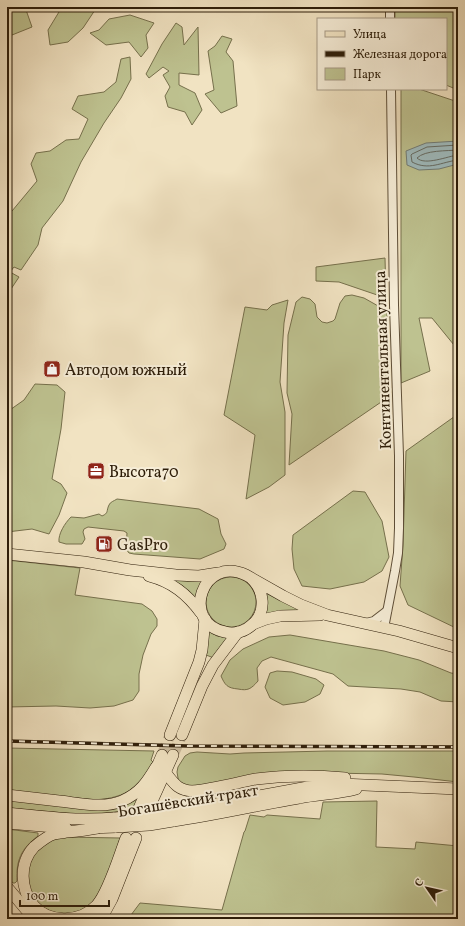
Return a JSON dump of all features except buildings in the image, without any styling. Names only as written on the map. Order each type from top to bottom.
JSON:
[{"type":"main road","points":[[7,554],[47,557],[130,570],[188,576],[237,571],[301,605],[327,615],[398,631],[458,648]]},
{"type":"main road","points":[[130,570],[154,577],[178,590],[193,602],[213,627],[222,632],[233,633],[244,631],[252,625],[256,621],[261,611],[262,600],[260,590],[251,578]]},
{"type":"main road","points":[[170,735],[199,662],[203,645],[204,617],[200,603],[202,592],[207,582],[220,573]]},
{"type":"main road","points":[[252,625],[266,619],[280,616],[327,615]]},
{"type":"main road","points":[[182,734],[202,686],[213,665],[238,632]]},
{"type":"main road","points":[[148,810],[161,769],[162,755]]},
{"type":"main road","points":[[7,794],[82,804],[97,805],[115,803],[140,790],[173,755]]},
{"type":"main road","points":[[161,769],[179,788],[185,791],[200,790],[256,779],[294,775],[329,776],[361,781],[372,786]]},
{"type":"main road","points":[[137,813],[161,769]]},
{"type":"main road","name":"Богашёвский тракт","points":[[7,813],[75,819],[97,819],[115,823],[149,825],[172,817],[195,818],[306,796],[372,786],[458,789]]},
{"type":"main road","name":"Богашёвский тракт","points":[[7,823],[59,828],[97,828],[115,823]]},
{"type":"main road","points":[[95,919],[106,910],[112,899],[131,838],[113,872],[104,895],[91,911],[84,915],[65,919],[46,914],[34,906],[28,897],[23,883],[26,858],[31,850],[46,838],[54,834],[97,828]]},
{"type":"main road","points":[[7,887],[28,912],[36,919]]},
{"type":"street","points":[[390,7],[390,18]]},
{"type":"street","name":"Континентальная улица","points":[[384,628],[398,553],[399,508],[391,90]]},
{"type":"street","points":[[365,624],[374,621],[387,612],[389,619],[398,631]]},
{"type":"green space","points":[[7,7],[25,7],[32,27],[7,37]]},
{"type":"green space","points":[[62,7],[97,7],[83,28],[68,42],[50,45],[48,30]]},
{"type":"green space","points":[[395,7],[458,7],[458,90],[447,85],[447,18],[395,18]]},
{"type":"green space","points":[[130,15],[154,23],[146,35],[148,48],[141,57],[129,42],[106,45],[90,33],[99,30],[109,19]]},
{"type":"green space","points":[[176,23],[182,27],[184,45],[198,27],[199,75],[179,73],[179,85],[195,93],[202,110],[192,125],[185,112],[168,107],[165,96],[170,87],[163,75],[169,71],[163,67],[149,78],[146,74],[162,44]]},
{"type":"green space","points":[[222,36],[232,39],[226,52],[233,61],[237,106],[221,113],[205,94],[214,90],[208,51],[215,46]]},
{"type":"green space","points":[[130,57],[131,79],[121,98],[81,162],[63,201],[42,228],[38,245],[21,270],[14,267],[10,272],[19,277],[7,295],[7,208],[12,211],[37,181],[31,164],[36,153],[50,151],[66,140],[79,139],[88,119],[72,109],[78,96],[104,92],[116,82],[121,59]]},
{"type":"green space","points":[[401,90],[422,90],[458,102],[458,345],[454,345],[432,318],[419,318],[430,371],[401,383]]},
{"type":"green space","points":[[385,258],[386,298],[339,282],[316,281],[316,267]]},
{"type":"green space","points":[[352,295],[364,298],[387,311],[387,398],[289,465],[292,414],[287,393],[288,335],[296,302],[302,297],[310,299],[315,304],[317,317],[322,322],[327,323],[335,319],[340,303],[345,296]]},
{"type":"green space","points":[[288,300],[284,323],[280,382],[285,412],[285,475],[269,487],[246,499],[255,435],[224,415],[245,307],[267,310],[272,305]]},
{"type":"green space","points":[[35,384],[57,385],[65,392],[61,429],[52,479],[61,484],[67,493],[59,515],[49,534],[32,529],[7,532],[7,412],[24,400]]},
{"type":"green space","points":[[458,414],[458,629],[408,605],[400,586],[406,451]]},
{"type":"green space","points":[[353,491],[365,492],[382,521],[389,557],[382,571],[364,582],[330,589],[302,586],[294,569],[292,549],[293,535]]},
{"type":"green space","points":[[117,499],[199,509],[218,519],[221,534],[226,544],[224,549],[200,559],[134,554],[129,553],[126,549],[127,533],[124,531],[88,527],[84,529],[83,532],[85,539],[82,544],[66,544],[59,542],[62,529],[71,517],[84,518],[99,514],[102,516],[106,513],[110,503]]},
{"type":"green space","points":[[7,560],[80,568],[75,595],[142,604],[152,611],[157,619],[157,626],[151,634],[143,655],[139,674],[139,691],[133,700],[114,706],[90,708],[56,706],[7,707]]},
{"type":"green space","points":[[231,577],[240,579],[249,584],[254,593],[256,602],[254,611],[249,620],[240,625],[231,627],[222,625],[213,620],[208,611],[206,602],[208,593],[213,584],[222,579]]},
{"type":"green space","points":[[174,580],[204,580],[199,587],[195,598]]},
{"type":"green space","points":[[266,593],[288,604],[304,609],[263,618]]},
{"type":"green space","points":[[209,631],[217,636],[229,638],[214,658],[206,655]]},
{"type":"green space","points":[[290,635],[384,651],[419,660],[451,673],[458,674],[458,702],[441,701],[420,692],[401,689],[348,686],[333,674],[271,657],[262,661],[257,668],[258,681],[251,688],[244,690],[234,689],[225,684],[221,676],[230,660],[243,649],[269,637]]},
{"type":"green space","points":[[277,671],[292,672],[316,679],[324,685],[320,694],[305,702],[283,705],[270,698],[265,687],[270,673]]},
{"type":"green space","points":[[7,748],[154,751],[151,760],[153,762],[137,785],[124,794],[97,800],[7,791]]},
{"type":"green space","points":[[327,751],[458,751],[458,782],[382,774],[278,772],[190,787],[180,783],[177,772],[178,767],[185,756],[190,753],[197,752],[230,754]]},
{"type":"green space","points":[[137,798],[138,799],[131,810],[98,814],[76,814],[7,808],[7,800],[110,809],[122,807]]},
{"type":"green space","points":[[377,801],[376,847],[415,849],[416,842],[458,846],[458,919],[128,919],[140,903],[222,910],[250,815],[320,819],[323,802]]},
{"type":"green space","points":[[7,829],[38,833],[38,836],[27,846],[21,856],[17,867],[17,881],[15,883],[13,883],[7,876]]},
{"type":"green space","points":[[64,837],[120,838],[115,856],[100,893],[88,907],[75,914],[57,914],[42,907],[29,888],[28,868],[35,852],[48,841]]},
{"type":"water","points":[[458,141],[458,164],[439,169],[419,170],[407,165],[406,151],[426,143]]},
{"type":"tunnel","points":[[162,755],[170,735]]},
{"type":"tunnel","points":[[173,755],[182,735]]},
{"type":"railway","points":[[7,741],[188,746],[458,747]]},
{"type":"place","name":"Автодом южный","points":[[52,369]]},
{"type":"place","name":"Высота70","points":[[96,471]]},
{"type":"place","name":"GasPro","points":[[104,544]]}]
